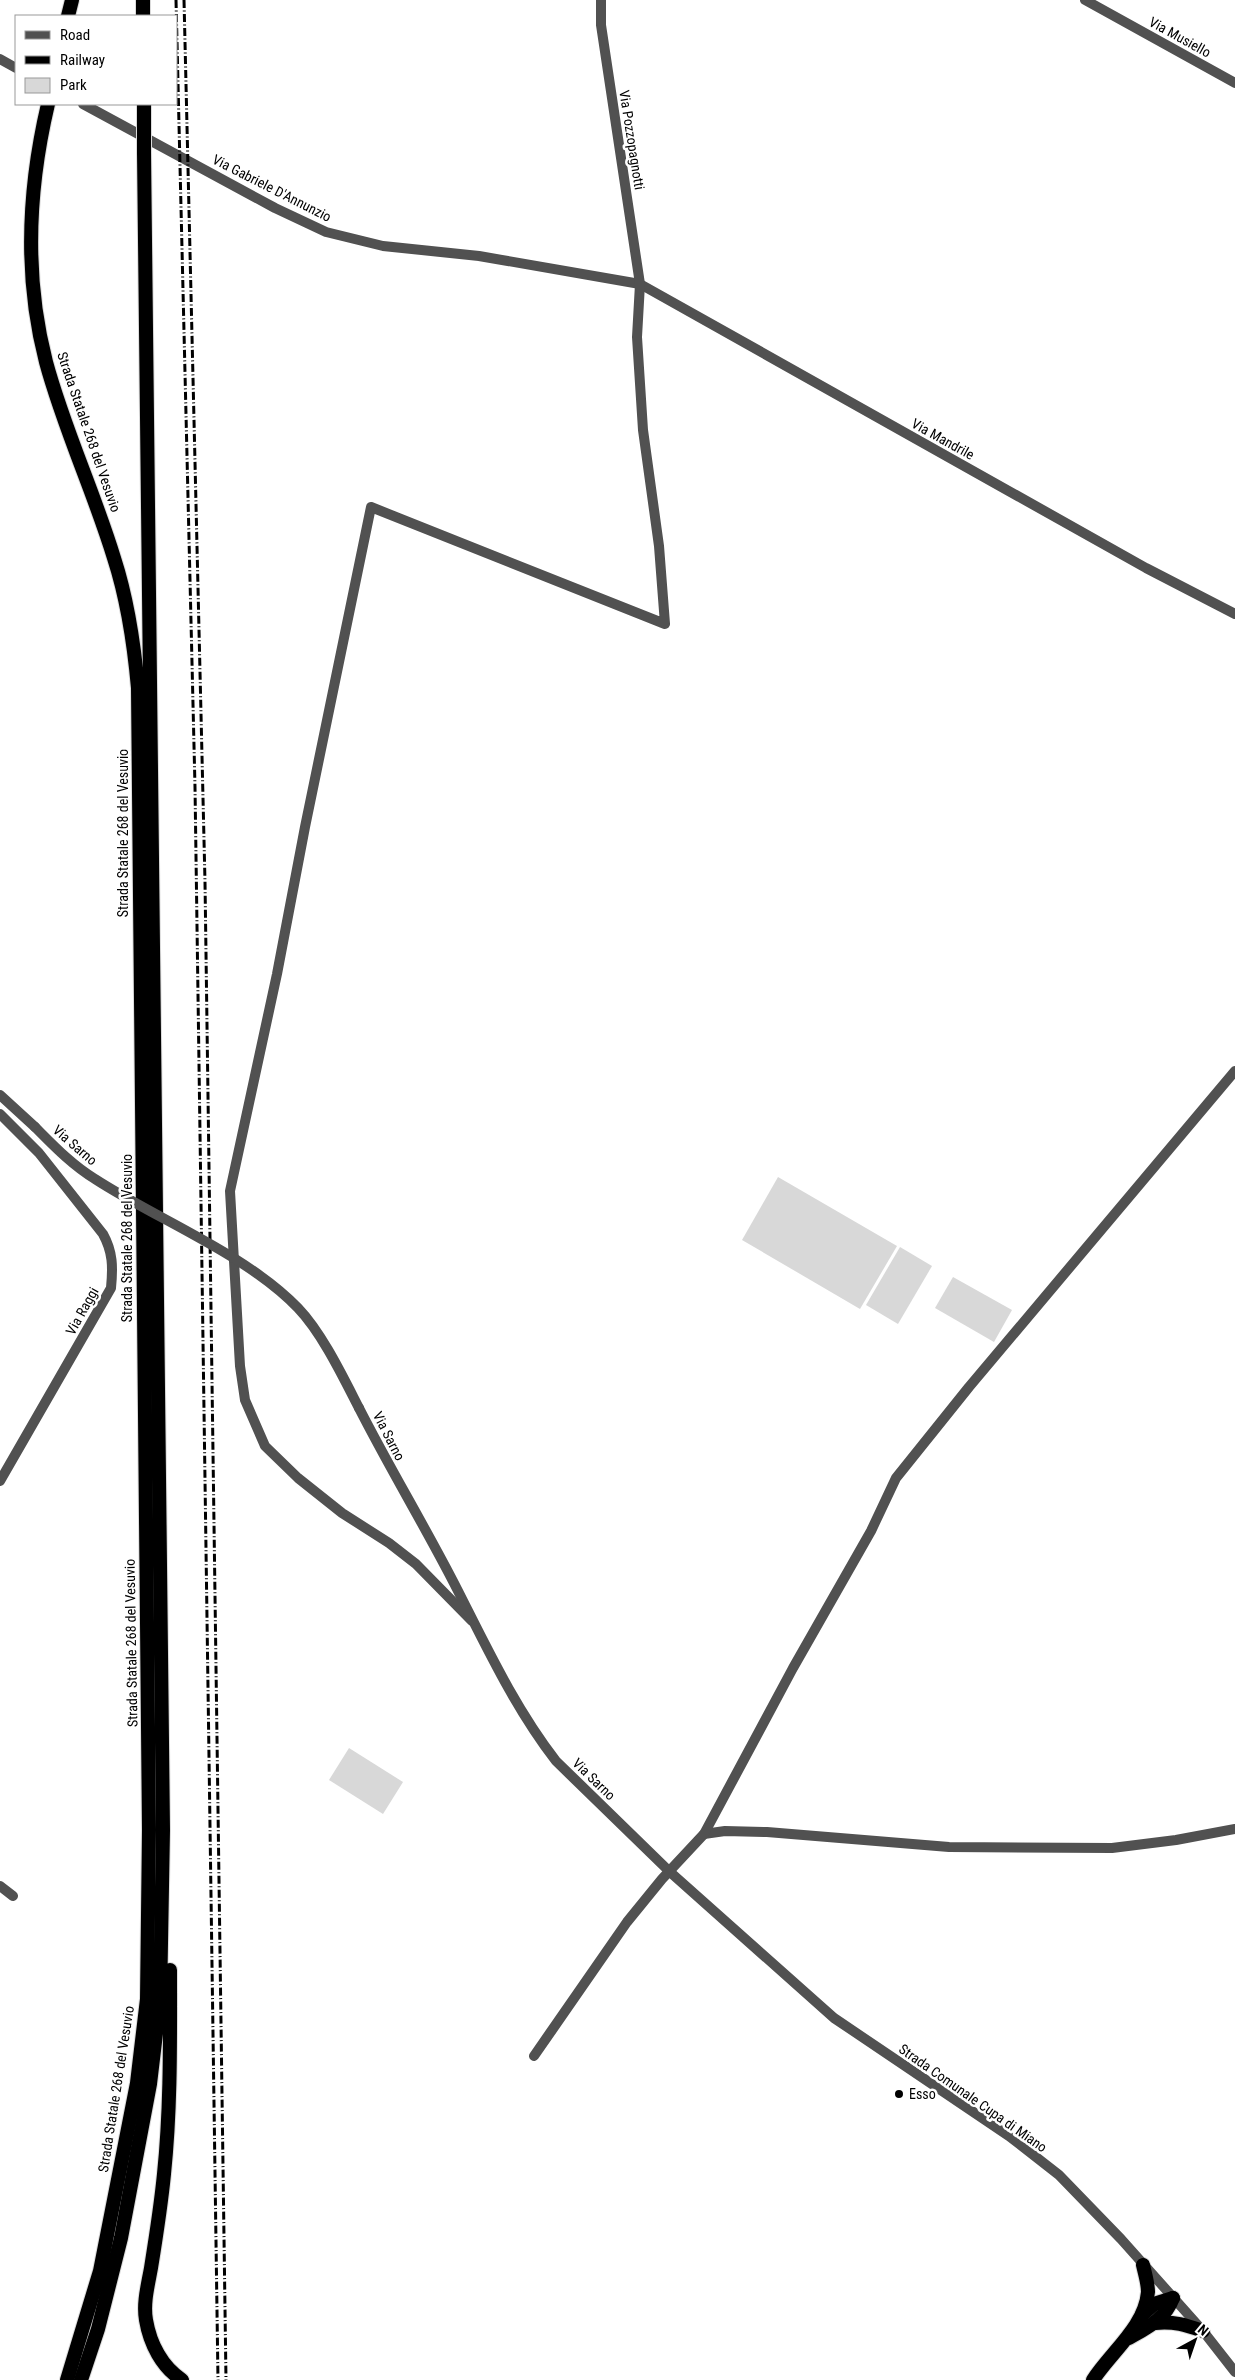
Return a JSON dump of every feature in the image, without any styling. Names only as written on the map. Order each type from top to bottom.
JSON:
[{"type":"highway","points":[[68,15],[72,0]]},
{"type":"highway","points":[[143,0],[143,15]]},
{"type":"highway","name":"Strada Statale 268 del Vesuvio","points":[[48,105],[37,162],[31,212],[31,257],[39,328],[59,402],[104,526],[124,593],[135,661],[139,722],[149,1830],[147,1999],[137,2082],[108,2235],[85,2326],[67,2380]]},
{"type":"highway","name":"Strada Statale 268 del Vesuvio","points":[[81,2380],[98,2329],[121,2238],[150,2084],[160,2000],[163,1830],[144,110]]},
{"type":"highway","points":[[163,1830],[171,1901],[169,2122],[162,2199],[146,2298],[145,2318],[149,2336],[156,2352],[166,2365],[182,2380]]},
{"type":"highway","points":[[1140,2317],[1148,2292],[1143,2265]]},
{"type":"highway","points":[[1095,2378],[1107,2359],[1126,2339],[1140,2317],[1154,2304],[1173,2298]]},
{"type":"highway","points":[[1126,2339],[1155,2323],[1170,2307],[1173,2298]]},
{"type":"highway","points":[[1155,2323],[1170,2321],[1185,2324],[1203,2332]]},
{"type":"street","name":"Via Pozzopagnotti","points":[[474,1623],[416,1564],[389,1543],[342,1513],[298,1478],[265,1446],[245,1400],[230,1191],[277,974],[305,827],[371,507],[665,624],[659,546],[643,430],[638,337],[640,284],[602,25],[601,0]]},
{"type":"street","name":"Via Musiello","points":[[1085,0],[1235,83]]},
{"type":"street","points":[[0,59],[15,67]]},
{"type":"street","name":"Via Gabriele D'Annunzio","points":[[85,105],[275,208],[326,232],[383,246],[480,256],[640,284]]},
{"type":"street","name":"Via Mandrile","points":[[640,284],[1138,563],[1235,614]]},
{"type":"street","points":[[534,2056],[628,1922],[662,1879],[704,1834],[793,1668],[871,1531],[896,1478],[969,1386],[1235,1071]]},
{"type":"street","name":"Via Sarno","points":[[0,1095],[70,1161],[95,1179],[223,1253],[265,1280],[298,1308],[330,1353],[498,1671],[540,1740],[556,1761],[670,1872]]},
{"type":"street","name":"Via Raggi","points":[[0,1114],[39,1153],[103,1234],[110,1246],[113,1266],[111,1288],[0,1481]]},
{"type":"street","points":[[704,1834],[725,1831],[767,1832],[949,1848],[1112,1848],[1176,1840],[1235,1829]]},
{"type":"street","name":"Strada Comunale Cupa di Miano","points":[[670,1872],[834,2018],[1009,2136],[1058,2176],[1093,2209],[1203,2332],[1235,2372]]},
{"type":"street","points":[[0,1886],[13,1896]]},
{"type":"green space","points":[[778,1177],[897,1246],[860,1309],[742,1240]]},
{"type":"green space","points":[[900,1247],[932,1266],[898,1324],[866,1305]]},
{"type":"green space","points":[[953,1277],[1012,1310],[994,1342],[935,1308]]},
{"type":"green space","points":[[349,1748],[403,1782],[383,1814],[329,1780]]},
{"type":"railway","points":[[176,0],[176,15]]},
{"type":"railway","points":[[184,0],[205,882],[226,2380]]},
{"type":"railway","points":[[178,83],[195,787],[218,2380]]},
{"type":"place","name":"Esso","points":[[899,2094]]}]
